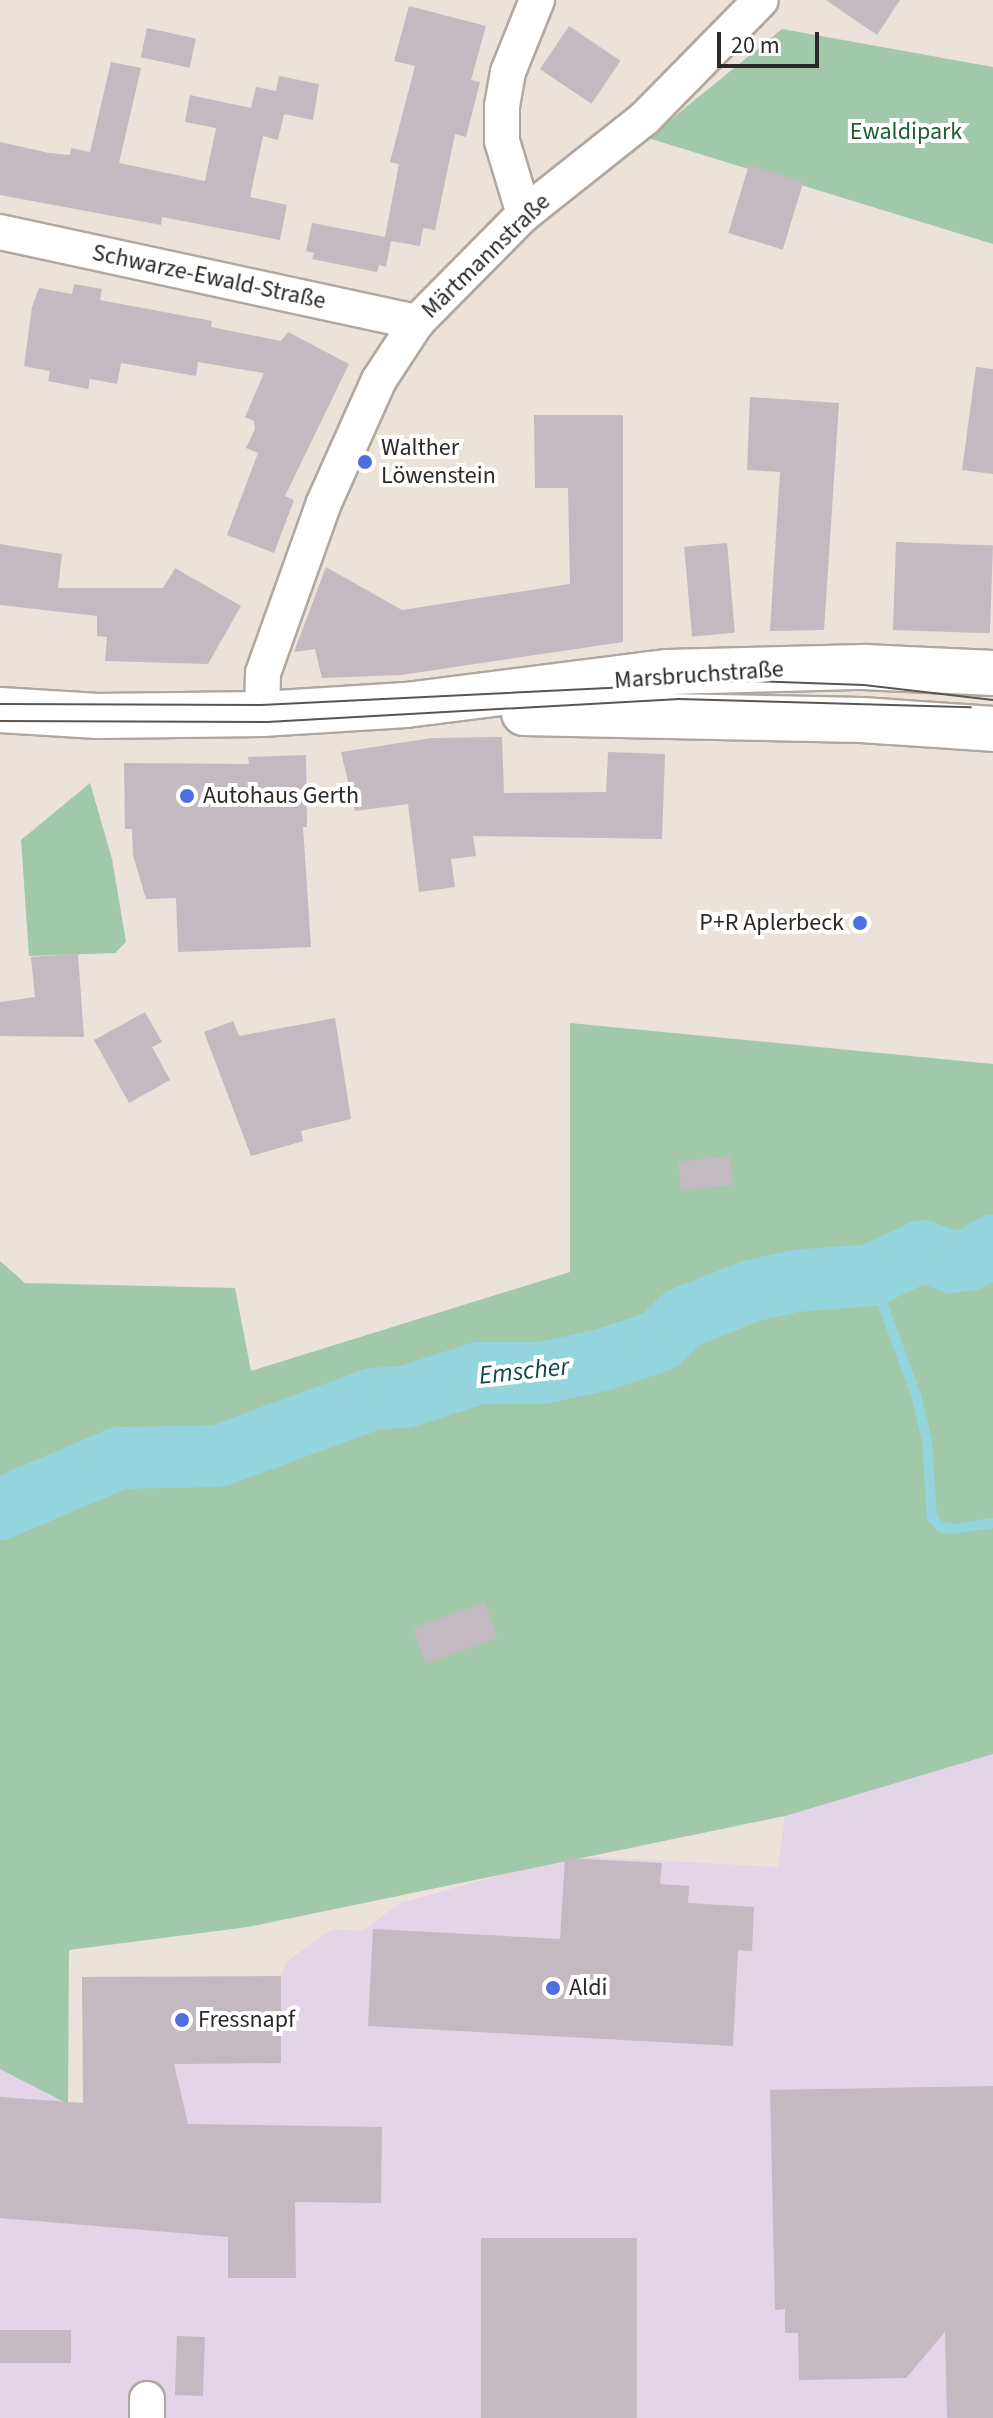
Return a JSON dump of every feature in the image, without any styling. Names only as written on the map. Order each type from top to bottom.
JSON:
[{"type":"street","points":[[524,214],[502,141],[502,106],[508,72],[537,0]]},
{"type":"street","name":"Märtmannstraße","points":[[262,714],[263,673],[323,505],[379,380],[417,322],[524,214],[645,118],[761,0]]},
{"type":"street","name":"Schwarze-Ewald-Straße","points":[[0,232],[417,322]]},
{"type":"street","name":"Marsbruchstraße","points":[[0,710],[98,716],[262,714],[406,705],[668,672],[864,667],[993,673]]},
{"type":"street","name":"Marsbruchstraße","points":[[406,705],[555,714],[862,720],[993,729]]},
{"type":"shaded area","points":[[993,1750],[993,2418],[0,2418],[0,2068],[65,2102],[137,2107],[82,1977],[280,1976],[289,1960],[332,1929],[362,1931],[400,1903],[570,1856],[778,1867],[785,1816]]},
{"type":"green space","name":"Ewaldipark","points":[[782,29],[993,67],[993,244],[648,138]]},
{"type":"green space","points":[[90,783],[112,859],[126,942],[115,953],[29,956],[21,840]]},
{"type":"green space","points":[[570,1023],[993,1064],[993,1754],[785,1816],[248,1927],[69,1950],[68,2104],[0,2069],[0,1261],[25,1283],[235,1288],[251,1371],[570,1272]]},
{"type":"building","points":[[826,0],[900,0],[877,35]]},
{"type":"building","points":[[409,6],[486,26],[471,80],[480,82],[466,137],[455,134],[435,230],[423,228],[420,246],[391,241],[386,267],[379,265],[377,272],[312,259],[314,253],[306,251],[312,223],[385,237],[399,164],[390,162],[415,66],[394,61]]},
{"type":"building","points":[[569,26],[620,61],[591,104],[540,69]]},
{"type":"building","points":[[147,28],[196,38],[190,68],[141,57]]},
{"type":"building","points":[[111,62],[141,68],[119,163],[205,181],[216,128],[185,122],[190,95],[251,108],[256,87],[276,91],[279,76],[319,84],[313,120],[284,114],[278,140],[263,136],[250,197],[287,205],[280,240],[162,217],[161,225],[0,195],[0,142],[49,153],[70,155],[71,148],[90,152]]},
{"type":"building","points":[[749,165],[804,182],[783,250],[728,233]]},
{"type":"building","points":[[74,284],[102,289],[100,300],[212,321],[211,327],[281,341],[288,332],[349,364],[285,496],[294,500],[274,553],[227,535],[258,453],[246,448],[255,429],[254,421],[245,417],[264,373],[198,362],[196,376],[121,363],[117,384],[90,379],[88,389],[48,381],[50,371],[24,366],[32,307],[39,288],[72,294]]},
{"type":"building","points":[[976,367],[993,369],[993,474],[962,470]]},
{"type":"building","points":[[750,397],[839,403],[824,630],[770,631],[780,472],[747,470]]},
{"type":"building","points":[[534,415],[623,415],[623,642],[401,675],[322,678],[315,649],[294,652],[326,567],[402,610],[570,584],[568,488],[535,488]]},
{"type":"building","points":[[896,542],[993,545],[990,633],[893,630]]},
{"type":"building","points":[[727,543],[735,633],[692,636],[684,547]]},
{"type":"building","points":[[0,544],[62,554],[58,588],[163,588],[175,568],[241,606],[208,664],[105,661],[107,637],[97,636],[97,616],[0,605]]},
{"type":"building","points":[[502,737],[504,793],[606,792],[608,752],[665,754],[662,839],[473,836],[476,856],[451,859],[455,887],[419,892],[408,804],[355,811],[341,752],[432,738]]},
{"type":"building","points":[[306,755],[307,827],[303,827],[311,947],[178,952],[176,898],[146,899],[133,855],[132,829],[125,829],[124,763],[249,764],[248,757]]},
{"type":"building","points":[[78,954],[84,1037],[0,1036],[0,1002],[35,997],[31,957]]},
{"type":"building","points":[[145,1012],[162,1042],[152,1047],[170,1080],[129,1103],[94,1040]]},
{"type":"building","points":[[335,1018],[351,1119],[301,1131],[303,1141],[251,1156],[204,1032],[233,1021],[239,1036]]},
{"type":"building","points":[[730,1156],[733,1185],[681,1190],[678,1161]]},
{"type":"building","points":[[485,1602],[498,1638],[426,1664],[413,1628]]},
{"type":"building","name":"Aldi","points":[[565,1858],[662,1863],[660,1884],[689,1886],[688,1903],[754,1907],[752,1951],[738,1950],[733,2046],[368,2026],[373,1929],[560,1939]]},
{"type":"building","points":[[281,1976],[281,2063],[174,2064],[188,2124],[382,2127],[381,2203],[295,2202],[296,2278],[228,2278],[228,2237],[0,2218],[0,2097],[83,2103],[82,1977]]},
{"type":"building","points":[[993,2086],[993,2418],[947,2418],[945,2332],[906,2378],[799,2380],[798,2333],[785,2333],[785,2309],[775,2310],[770,2090]]},
{"type":"building","points":[[481,2238],[637,2238],[637,2418],[481,2418]]},
{"type":"building","points":[[0,2330],[71,2330],[71,2363],[0,2363]]},
{"type":"building","points":[[177,2336],[205,2337],[203,2396],[175,2395]]},
{"type":"waterway","name":"Emscher","points":[[0,1509],[119,1458],[218,1456],[373,1399],[405,1397],[479,1373],[542,1373],[602,1360],[659,1341],[683,1318],[751,1291],[795,1281],[872,1275],[922,1251],[952,1262],[971,1259],[993,1246]]},
{"type":"waterway","points":[[865,1276],[881,1299],[916,1395],[927,1440],[932,1518],[941,1527],[954,1529],[993,1523]]},
{"type":"tram line","points":[[0,704],[261,705],[752,681],[864,685],[993,700]]},
{"type":"tram line","points":[[0,721],[267,722],[679,699],[971,707]]},
{"type":"place","name":"Walther Löwenstein","points":[[365,462]]},
{"type":"place","name":"Autohaus Gerth","points":[[187,796]]},
{"type":"place","name":"P+R Aplerbeck","points":[[860,923]]},
{"type":"place","name":"Aldi","points":[[553,1988]]},
{"type":"place","name":"Fressnapf","points":[[182,2020]]}]
